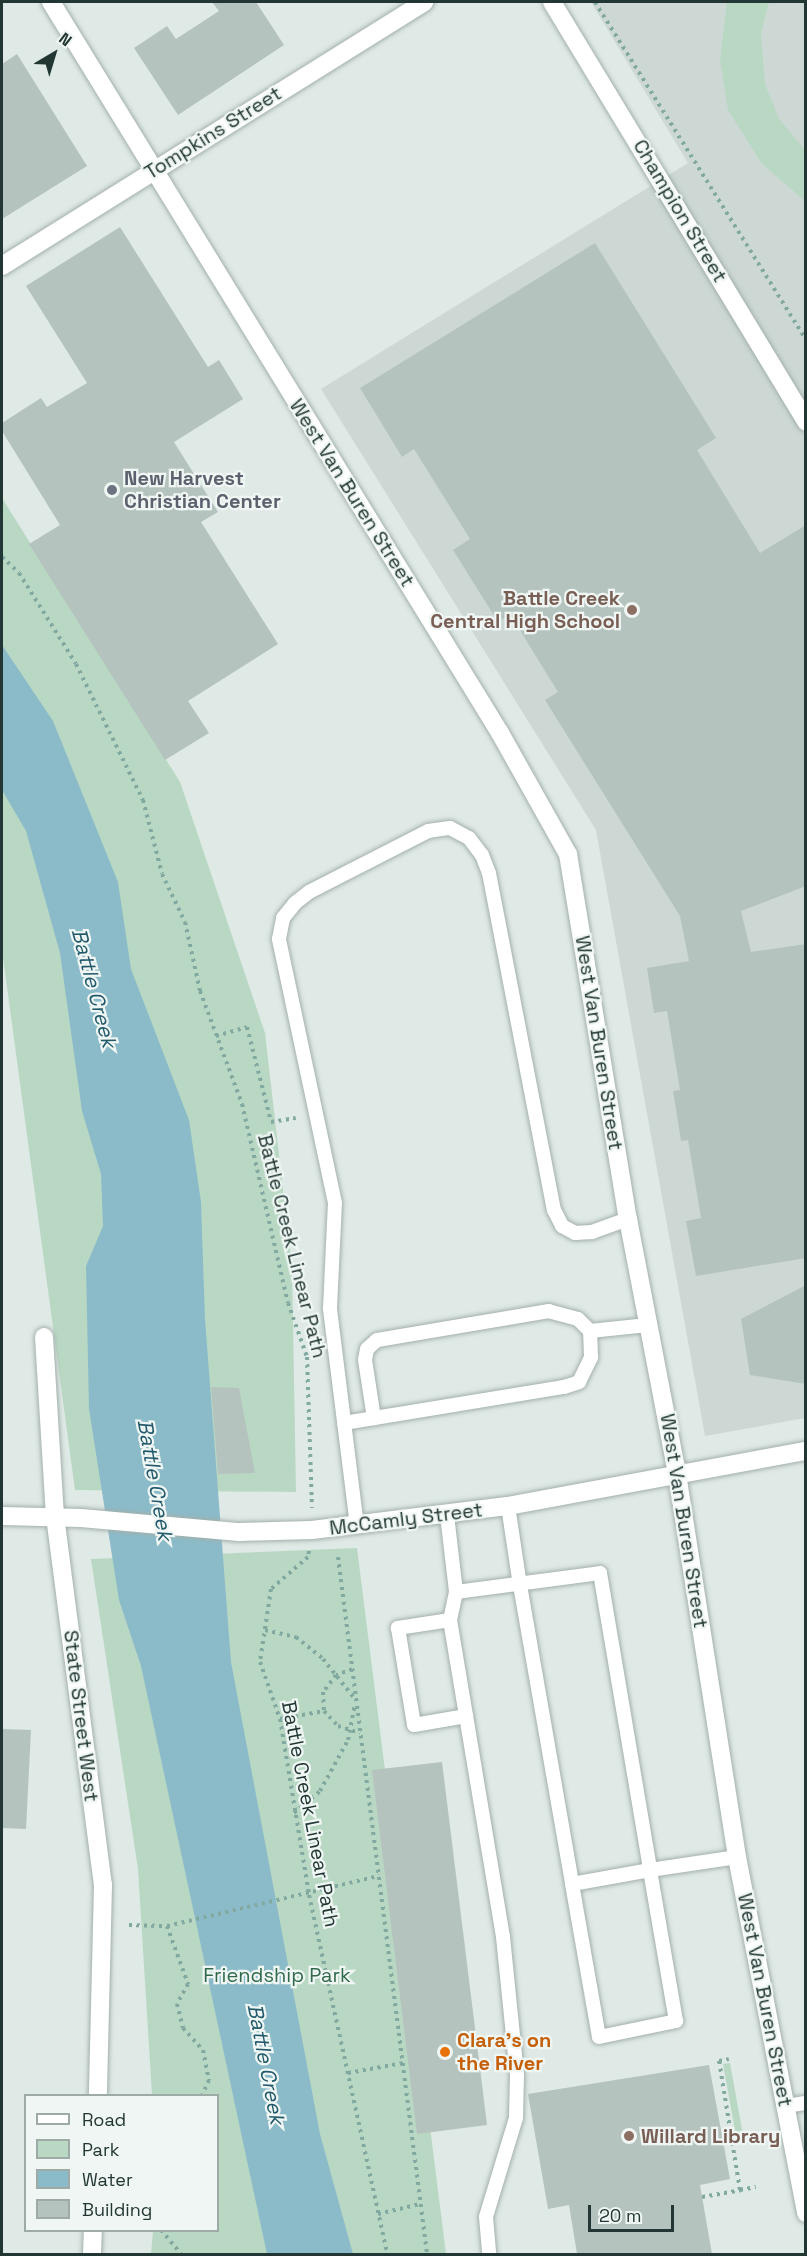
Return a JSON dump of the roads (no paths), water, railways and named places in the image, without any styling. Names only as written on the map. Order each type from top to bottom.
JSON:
[{"type":"street","name":"West Van Buren Street","points":[[51,2],[500,733],[568,854],[628,1220],[677,1474],[737,1857],[806,2213]]},
{"type":"street","name":"Tompkins Street","points":[[2,266],[424,2]]},
{"type":"street","name":"Champion Street","points":[[552,2],[806,422]]},
{"type":"street","name":"State Street West","points":[[44,1337],[55,1516],[103,1885],[98,2094]]},
{"type":"street","name":"McCamly Street","points":[[2,1516],[55,1516],[239,1532],[312,1530],[508,1506],[806,1451]]},
{"type":"street","points":[[92,2254],[93,2232]]},
{"type":"lane","points":[[357,1526],[329,1283],[336,1229],[334,1203],[281,960],[279,939],[283,918],[309,891],[428,831],[450,828],[469,838],[483,855],[489,873],[554,1209],[562,1226],[575,1233],[592,1232],[628,1220]]},
{"type":"lane","points":[[344,1423],[374,1418],[579,1382],[591,1357],[590,1331],[578,1319],[549,1311],[377,1340],[368,1348],[365,1360],[374,1418]]},
{"type":"lane","points":[[590,1331],[648,1325]]},
{"type":"lane","points":[[456,1592],[520,1585],[600,1573],[676,2021],[599,2037],[520,1585],[508,1506]]},
{"type":"lane","points":[[447,1515],[456,1592],[450,1620],[503,1937],[517,2076],[516,2118],[486,2217],[489,2254]]},
{"type":"lane","points":[[450,1620],[398,1628],[414,1725],[466,1716]]},
{"type":"lane","points":[[572,1884],[737,1857]]},
{"type":"lane","points":[[786,2106],[806,2103]]},
{"type":"water","name":"Battle Creek","points":[[2,645],[53,721],[118,882],[131,969],[189,1120],[201,1202],[205,1319],[231,1662],[320,2134],[353,2254],[267,2254],[141,1666],[119,1600],[89,1409],[86,1266],[103,1226],[101,1174],[82,1111],[60,953],[26,831],[2,790]]},
{"type":"place","name":"New Harvest Christian Center","points":[[112,490]]},
{"type":"place","name":"Battle Creek Central High School","points":[[632,610]]},
{"type":"place","name":"Clara's on the River","points":[[445,2052]]},
{"type":"place","name":"Willard Library","points":[[629,2136]]},
{"type":"park label","name":"Friendship Park","points":[[277,1975]]}]
